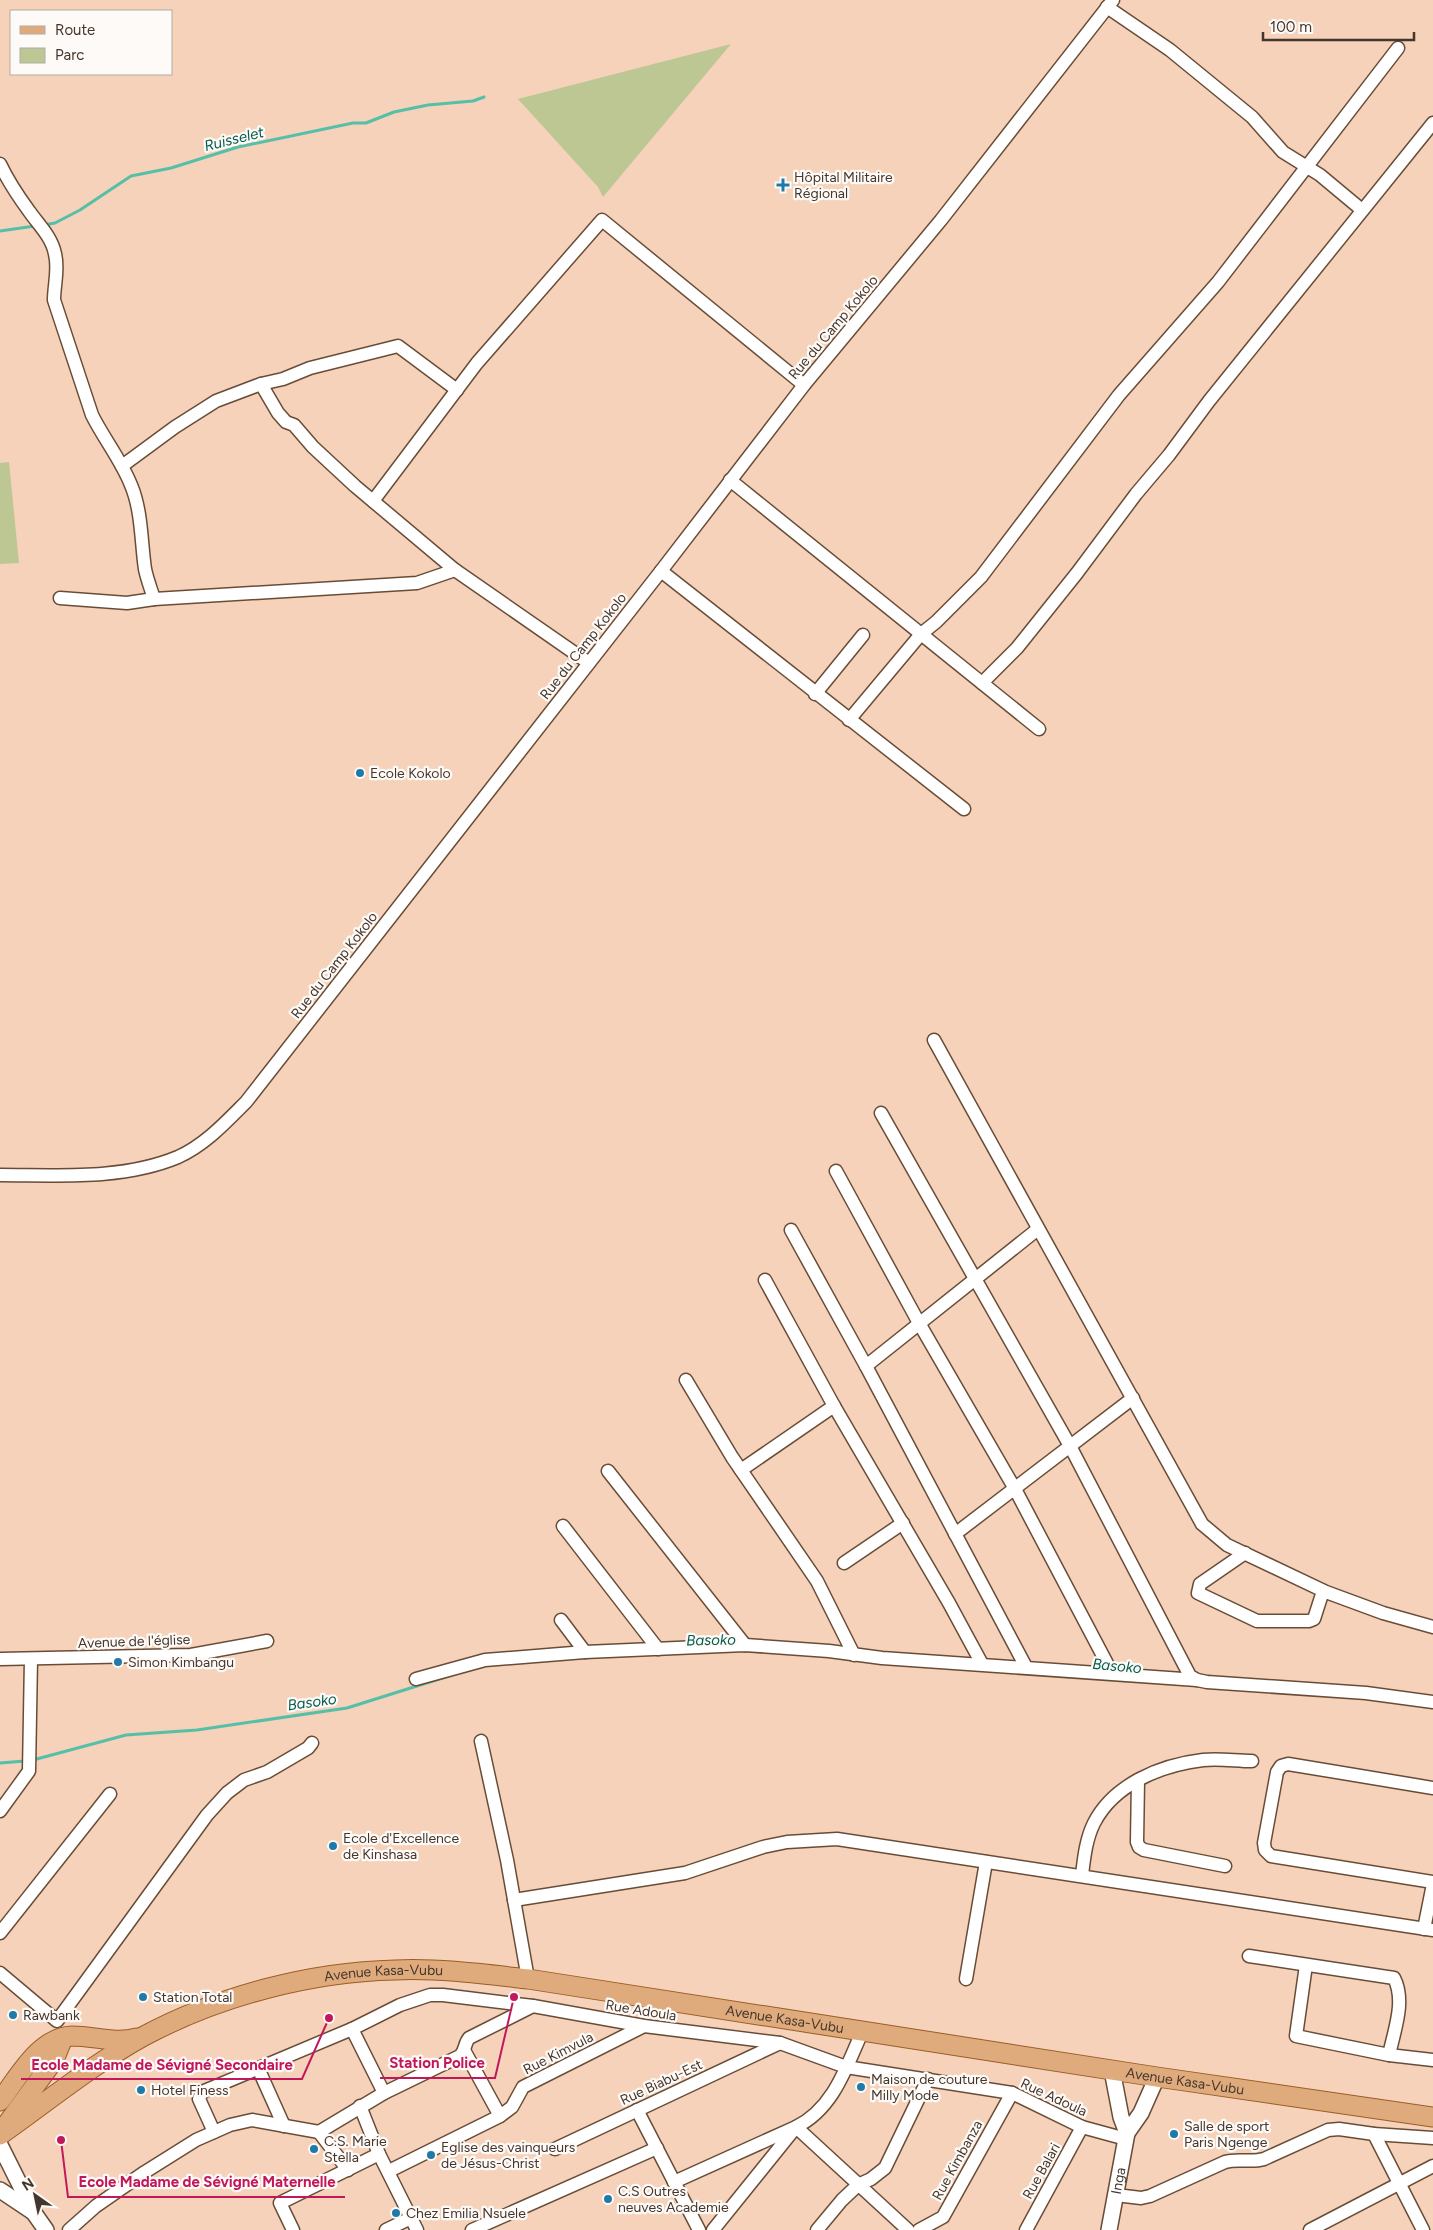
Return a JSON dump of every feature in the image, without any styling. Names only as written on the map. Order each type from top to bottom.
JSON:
[{"type":"main road","name":"Avenue Kasa-Vubu","points":[[0,2134],[94,2068],[143,2037],[174,2022],[240,1997],[282,1986],[330,1976],[397,1970],[438,1970],[528,1979],[1157,2077],[1433,2117]]},
{"type":"main road","name":"Avenue Kasa-Vubu","points":[[55,2041],[72,2036],[117,2042],[143,2037]]},
{"type":"main road","points":[[55,2041],[62,2070],[70,2074],[79,2074],[94,2068]]},
{"type":"main road","points":[[0,2101],[55,2041]]},
{"type":"main road","points":[[0,2134],[55,2041]]},
{"type":"street","points":[[1110,4],[1252,117],[1283,152],[1304,167],[1320,175],[1362,210]]},
{"type":"street","name":"Rue du Camp Kokolo","points":[[0,1175],[126,1172],[179,1156],[201,1143],[223,1125],[251,1095],[804,385],[941,220],[1110,4]]},
{"type":"street","points":[[849,720],[921,634],[936,622],[981,577],[1049,490],[1109,407],[1218,282],[1304,167],[1398,48]]},
{"type":"street","points":[[982,683],[1016,648],[1077,573],[1209,401],[1433,123]]},
{"type":"street","points":[[0,164],[16,193],[52,242],[57,264],[54,300],[92,415],[132,487],[146,571],[154,599]]},
{"type":"street","points":[[373,501],[478,363],[602,220],[804,385]]},
{"type":"street","points":[[122,466],[175,427],[216,401],[310,368],[398,346],[457,390]]},
{"type":"street","points":[[261,384],[278,413],[286,422],[294,425],[313,448],[373,501],[456,570],[589,663]]},
{"type":"street","points":[[730,480],[1040,729]]},
{"type":"street","points":[[60,598],[127,603],[154,599],[417,583],[456,570]]},
{"type":"street","points":[[661,571],[815,694],[964,809]]},
{"type":"street","points":[[815,694],[862,635]]},
{"type":"street","points":[[934,1040],[1202,1524],[1227,1545],[1323,1591],[1383,1613],[1433,1627]]},
{"type":"street","points":[[881,1113],[1070,1446],[1178,1655],[1190,1676],[1197,1680]]},
{"type":"street","points":[[836,1171],[919,1323],[1015,1489],[1112,1673]]},
{"type":"street","points":[[866,1366],[1038,1229]]},
{"type":"street","points":[[791,1230],[866,1366],[1026,1667]]},
{"type":"street","points":[[765,1280],[834,1406],[903,1523],[982,1664]]},
{"type":"street","points":[[686,1380],[741,1470],[817,1581],[854,1655]]},
{"type":"street","points":[[956,1534],[1133,1398]]},
{"type":"street","points":[[741,1470],[834,1406]]},
{"type":"street","points":[[608,1471],[745,1645]]},
{"type":"street","points":[[844,1563],[903,1523]]},
{"type":"street","points":[[563,1526],[658,1649]]},
{"type":"street","points":[[1245,1553],[1200,1584],[1198,1593],[1257,1621],[1306,1622],[1314,1619],[1323,1591]]},
{"type":"street","points":[[561,1620],[585,1652]]},
{"type":"street","name":"Avenue de l'église","points":[[0,1659],[191,1654],[267,1640]]},
{"type":"street","points":[[416,1679],[485,1660],[585,1652],[745,1645],[882,1658],[1112,1673],[1366,1693],[1433,1702]]},
{"type":"street","points":[[0,1811],[29,1771],[28,1740],[31,1659]]},
{"type":"street","points":[[481,1741],[514,1900],[528,1979]]},
{"type":"street","points":[[0,1973],[55,2041],[207,1815],[227,1793],[244,1780],[268,1772],[308,1748],[312,1743]]},
{"type":"street","points":[[1082,1875],[1086,1847],[1094,1823],[1105,1807],[1119,1793],[1138,1780],[1175,1765],[1204,1760],[1252,1761]]},
{"type":"street","points":[[514,1900],[685,1873],[763,1847],[787,1842],[836,1839],[1082,1875],[1429,1930],[1433,1883],[1271,1856],[1265,1850],[1264,1843],[1278,1772],[1281,1766],[1288,1764],[1433,1788]]},
{"type":"street","points":[[1138,1780],[1137,1842],[1139,1847],[1144,1850],[1225,1866]]},
{"type":"street","points":[[0,1933],[110,1794]]},
{"type":"street","points":[[966,1979],[986,1862]]},
{"type":"street","points":[[1249,1956],[1394,1978],[1400,1988],[1399,2012],[1389,2055]]},
{"type":"street","points":[[1306,1965],[1296,2036],[1389,2055],[1433,2060]]},
{"type":"street","name":"Rue Adoula","points":[[214,2132],[199,2100],[202,2092],[352,2029],[400,2005],[430,1995],[533,2006],[644,2026],[780,2043],[846,2067],[1012,2092],[1082,2127],[1126,2136]]},
{"type":"street","points":[[500,2116],[465,2052],[466,2043],[469,2038],[533,2006]]},
{"type":"street","name":"Rue Kimvula","points":[[389,2171],[500,2116],[512,2106],[523,2087],[644,2026]]},
{"type":"street","points":[[352,2029],[384,2093]]},
{"type":"street","points":[[674,2182],[814,2117],[828,2102],[862,2032]]},
{"type":"street","name":"Rue Biabu-Est","points":[[555,2149],[780,2043]]},
{"type":"street","points":[[318,2132],[360,2106],[465,2052]]},
{"type":"street","points":[[258,2068],[284,2126]]},
{"type":"street","name":"Inga","points":[[1112,2070],[1126,2136]]},
{"type":"street","name":"Inga","points":[[1110,2230],[1126,2136],[1141,2113],[1157,2077]]},
{"type":"street","points":[[817,2230],[842,2200],[858,2185],[871,2179],[885,2168],[928,2079]]},
{"type":"street","name":"Rue Kimbanza","points":[[919,2230],[935,2227],[943,2217],[1012,2092]]},
{"type":"street","points":[[360,2106],[380,2154],[417,2230]]},
{"type":"street","points":[[637,2110],[699,2230]]},
{"type":"street","points":[[69,2230],[96,2206],[196,2140],[230,2125],[252,2120],[318,2132],[348,2170]]},
{"type":"street","points":[[796,2127],[908,2230]]},
{"type":"street","points":[[713,2230],[796,2127]]},
{"type":"street","name":"Rue Balari","points":[[1026,2230],[1082,2127]]},
{"type":"street","points":[[1116,2194],[1140,2198],[1150,2196],[1233,2159],[1254,2162],[1264,2159],[1328,2130],[1339,2129],[1374,2134],[1433,2138]]},
{"type":"street","points":[[1374,2134],[1423,2230]]},
{"type":"street","points":[[0,2145],[34,2213],[46,2230]]},
{"type":"street","points":[[472,2230],[657,2148]]},
{"type":"street","points":[[292,2230],[280,2203],[380,2154]]},
{"type":"street","points":[[1310,2230],[1433,2166]]},
{"type":"street","points":[[0,2190],[34,2213]]},
{"type":"street","points":[[386,2230],[411,2218]]},
{"type":"green space","points":[[731,44],[603,197],[598,187],[518,99]]},
{"type":"green space","points":[[9,462],[19,563],[0,564],[0,463]]},
{"type":"waterway","name":"Ruisselet","points":[[44,225],[55,223],[80,210],[131,176],[171,168],[238,147],[353,123],[366,123],[394,112],[428,105],[473,101],[484,97]]},
{"type":"waterway","name":"Ruisselet","points":[[0,231],[35,226]]},
{"type":"waterway","name":"Basoko","points":[[33,1760],[126,1735],[197,1730],[347,1708],[452,1675]]},
{"type":"waterway","name":"Basoko","points":[[0,1763],[25,1761]]},
{"type":"place","name":"Hôpital Militaire Régional","points":[[783,185]]},
{"type":"place","name":"Ecole Kokolo","points":[[360,773]]},
{"type":"place","name":"Simon Kimbangu","points":[[118,1662]]},
{"type":"place","name":"Ecole d'Excellence de Kinshasa","points":[[333,1846]]},
{"type":"place","name":"Station Total","points":[[143,1997]]},
{"type":"place","name":"Station Police","points":[[514,1997]]},
{"type":"place","name":"Rawbank","points":[[13,2015]]},
{"type":"place","name":"Ecole Madame de Sévigné Secondaire","points":[[329,2018]]},
{"type":"place","name":"Maison de couture Milly Mode","points":[[861,2087]]},
{"type":"place","name":"Hotel Finess","points":[[141,2090]]},
{"type":"place","name":"Salle de sport Paris Ngenge","points":[[1174,2134]]},
{"type":"place","name":"Ecole Madame de Sévigné Maternelle","points":[[61,2140]]},
{"type":"place","name":"C.S. Marie Stella","points":[[314,2149]]},
{"type":"place","name":"Eglise des vainqueurs de Jésus-Christ","points":[[431,2155]]},
{"type":"place","name":"C.S Outres neuves Academie","points":[[608,2199]]},
{"type":"place","name":"Chez Emilia Nsuele","points":[[396,2213]]}]
